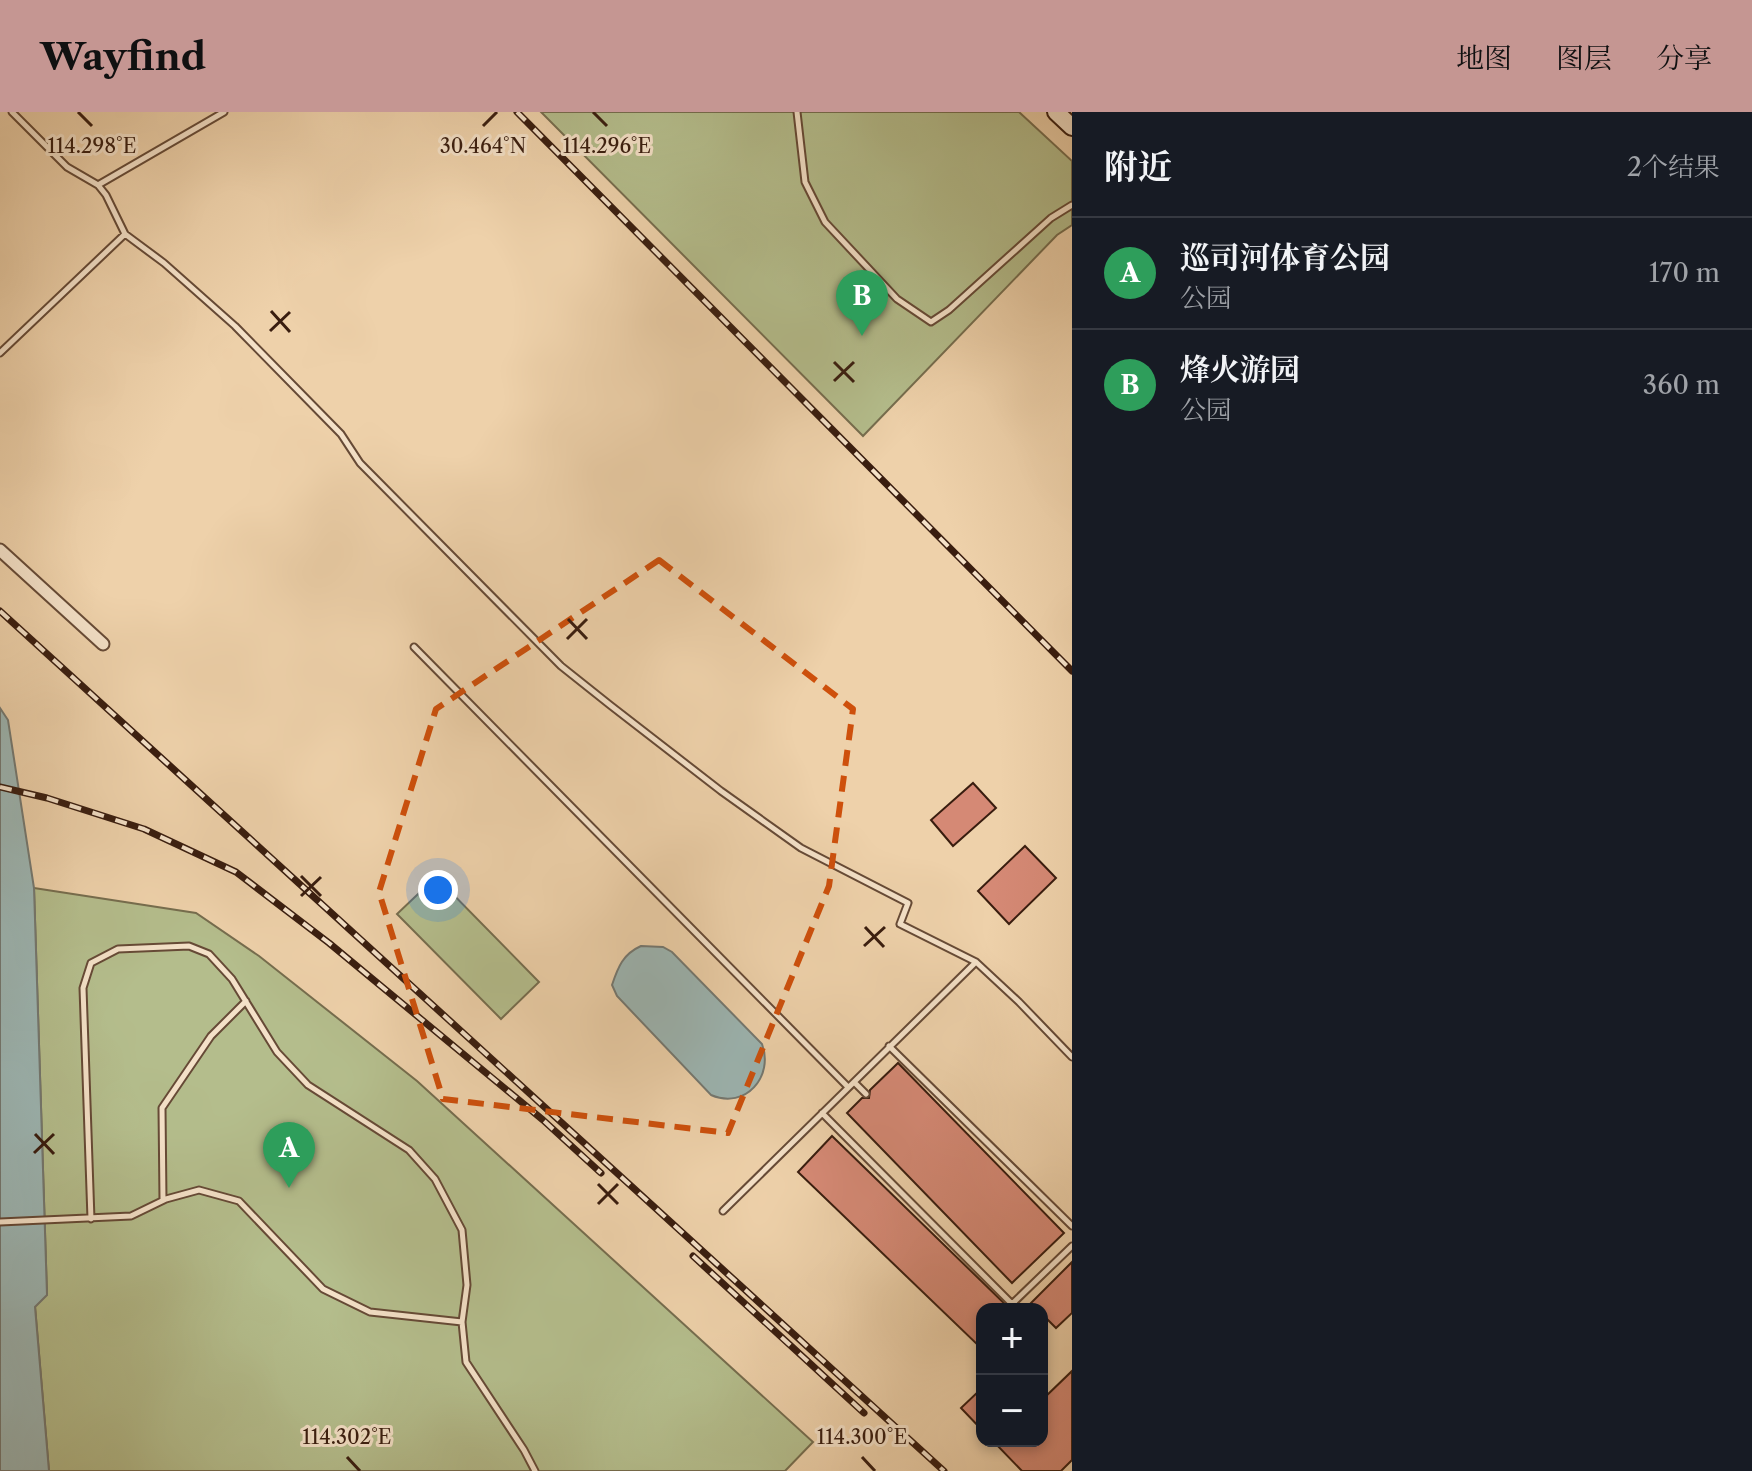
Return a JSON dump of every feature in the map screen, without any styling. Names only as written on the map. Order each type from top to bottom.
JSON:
[{"type":"main road","points":[[1056,112],[1072,127]]},
{"type":"street","points":[[0,550],[103,644]]},
{"type":"lane","points":[[12,112],[67,167],[98,185],[125,234],[164,263],[235,326],[341,434],[360,463],[561,666],[721,791],[801,848],[908,903],[900,924],[976,962],[1072,1057]]},
{"type":"lane","points":[[98,185],[224,112]]},
{"type":"lane","points":[[797,112],[805,182],[825,222],[897,299],[931,322],[996,270],[1051,218],[1072,205]]},
{"type":"lane","points":[[0,353],[125,234]]},
{"type":"lane","points":[[414,647],[851,1084],[866,1094]]},
{"type":"lane","points":[[91,1219],[83,988],[91,963],[118,949],[189,946],[209,954],[232,979],[277,1052],[308,1085],[409,1150],[435,1179],[462,1230],[467,1285],[462,1322],[466,1362],[535,1471]]},
{"type":"lane","points":[[723,1211],[976,962]]},
{"type":"lane","points":[[163,1200],[162,1108],[211,1036],[246,1001]]},
{"type":"lane","points":[[889,1046],[1072,1226]]},
{"type":"lane","points":[[822,1113],[1012,1304],[1072,1246]]},
{"type":"lane","points":[[0,1222],[131,1216],[163,1200],[199,1190],[239,1201],[323,1289],[370,1312],[462,1322]]},
{"type":"highlighted area","points":[[659,560],[853,709],[829,886],[728,1133],[443,1099],[379,892],[436,709]]},
{"type":"green space","points":[[541,112],[1019,112],[1072,161],[1072,225],[1057,235],[863,436]]},
{"type":"green space","points":[[436,877],[539,982],[501,1019],[397,914]]},
{"type":"green space","points":[[34,888],[196,913],[259,956],[417,1081],[813,1442],[785,1471],[49,1471],[35,1306],[47,1294]]},
{"type":"water","points":[[0,708],[8,720],[34,888],[47,1295],[35,1307],[49,1471],[0,1471]]},
{"type":"water","points":[[641,946],[663,947],[672,952],[762,1044],[764,1068],[754,1087],[746,1094],[735,1098],[711,1095],[617,996],[612,985],[619,967],[625,957]]},
{"type":"building","points":[[973,783],[996,808],[953,846],[931,820]]},
{"type":"building","points":[[1025,846],[1056,878],[1009,924],[978,891]]},
{"type":"building","points":[[898,1063],[1064,1233],[1012,1283],[847,1113],[862,1098],[869,1098],[870,1090]]},
{"type":"building","points":[[832,1136],[1004,1303],[976,1303],[976,1343],[798,1172]]},
{"type":"building","points":[[1072,1262],[1072,1313],[1056,1328],[1048,1320],[1048,1303],[1031,1303]]},
{"type":"building","points":[[1072,1371],[1072,1460],[1061,1471],[1022,1471],[999,1447],[1048,1447],[1048,1394]]},
{"type":"building","points":[[976,1394],[976,1424],[961,1408]]},
{"type":"railway","points":[[517,112],[1072,671]]},
{"type":"railway","points":[[0,611],[944,1471]]},
{"type":"railway","points":[[0,787],[47,798],[144,829],[236,872],[329,943],[543,1120],[601,1173]]},
{"type":"railway","points":[[693,1256],[864,1413]]},
{"type":"place","name":"烽火游园","points":[[862,336]]},
{"type":"place","name":"巡司河体育公园","points":[[289,1188]]}]
